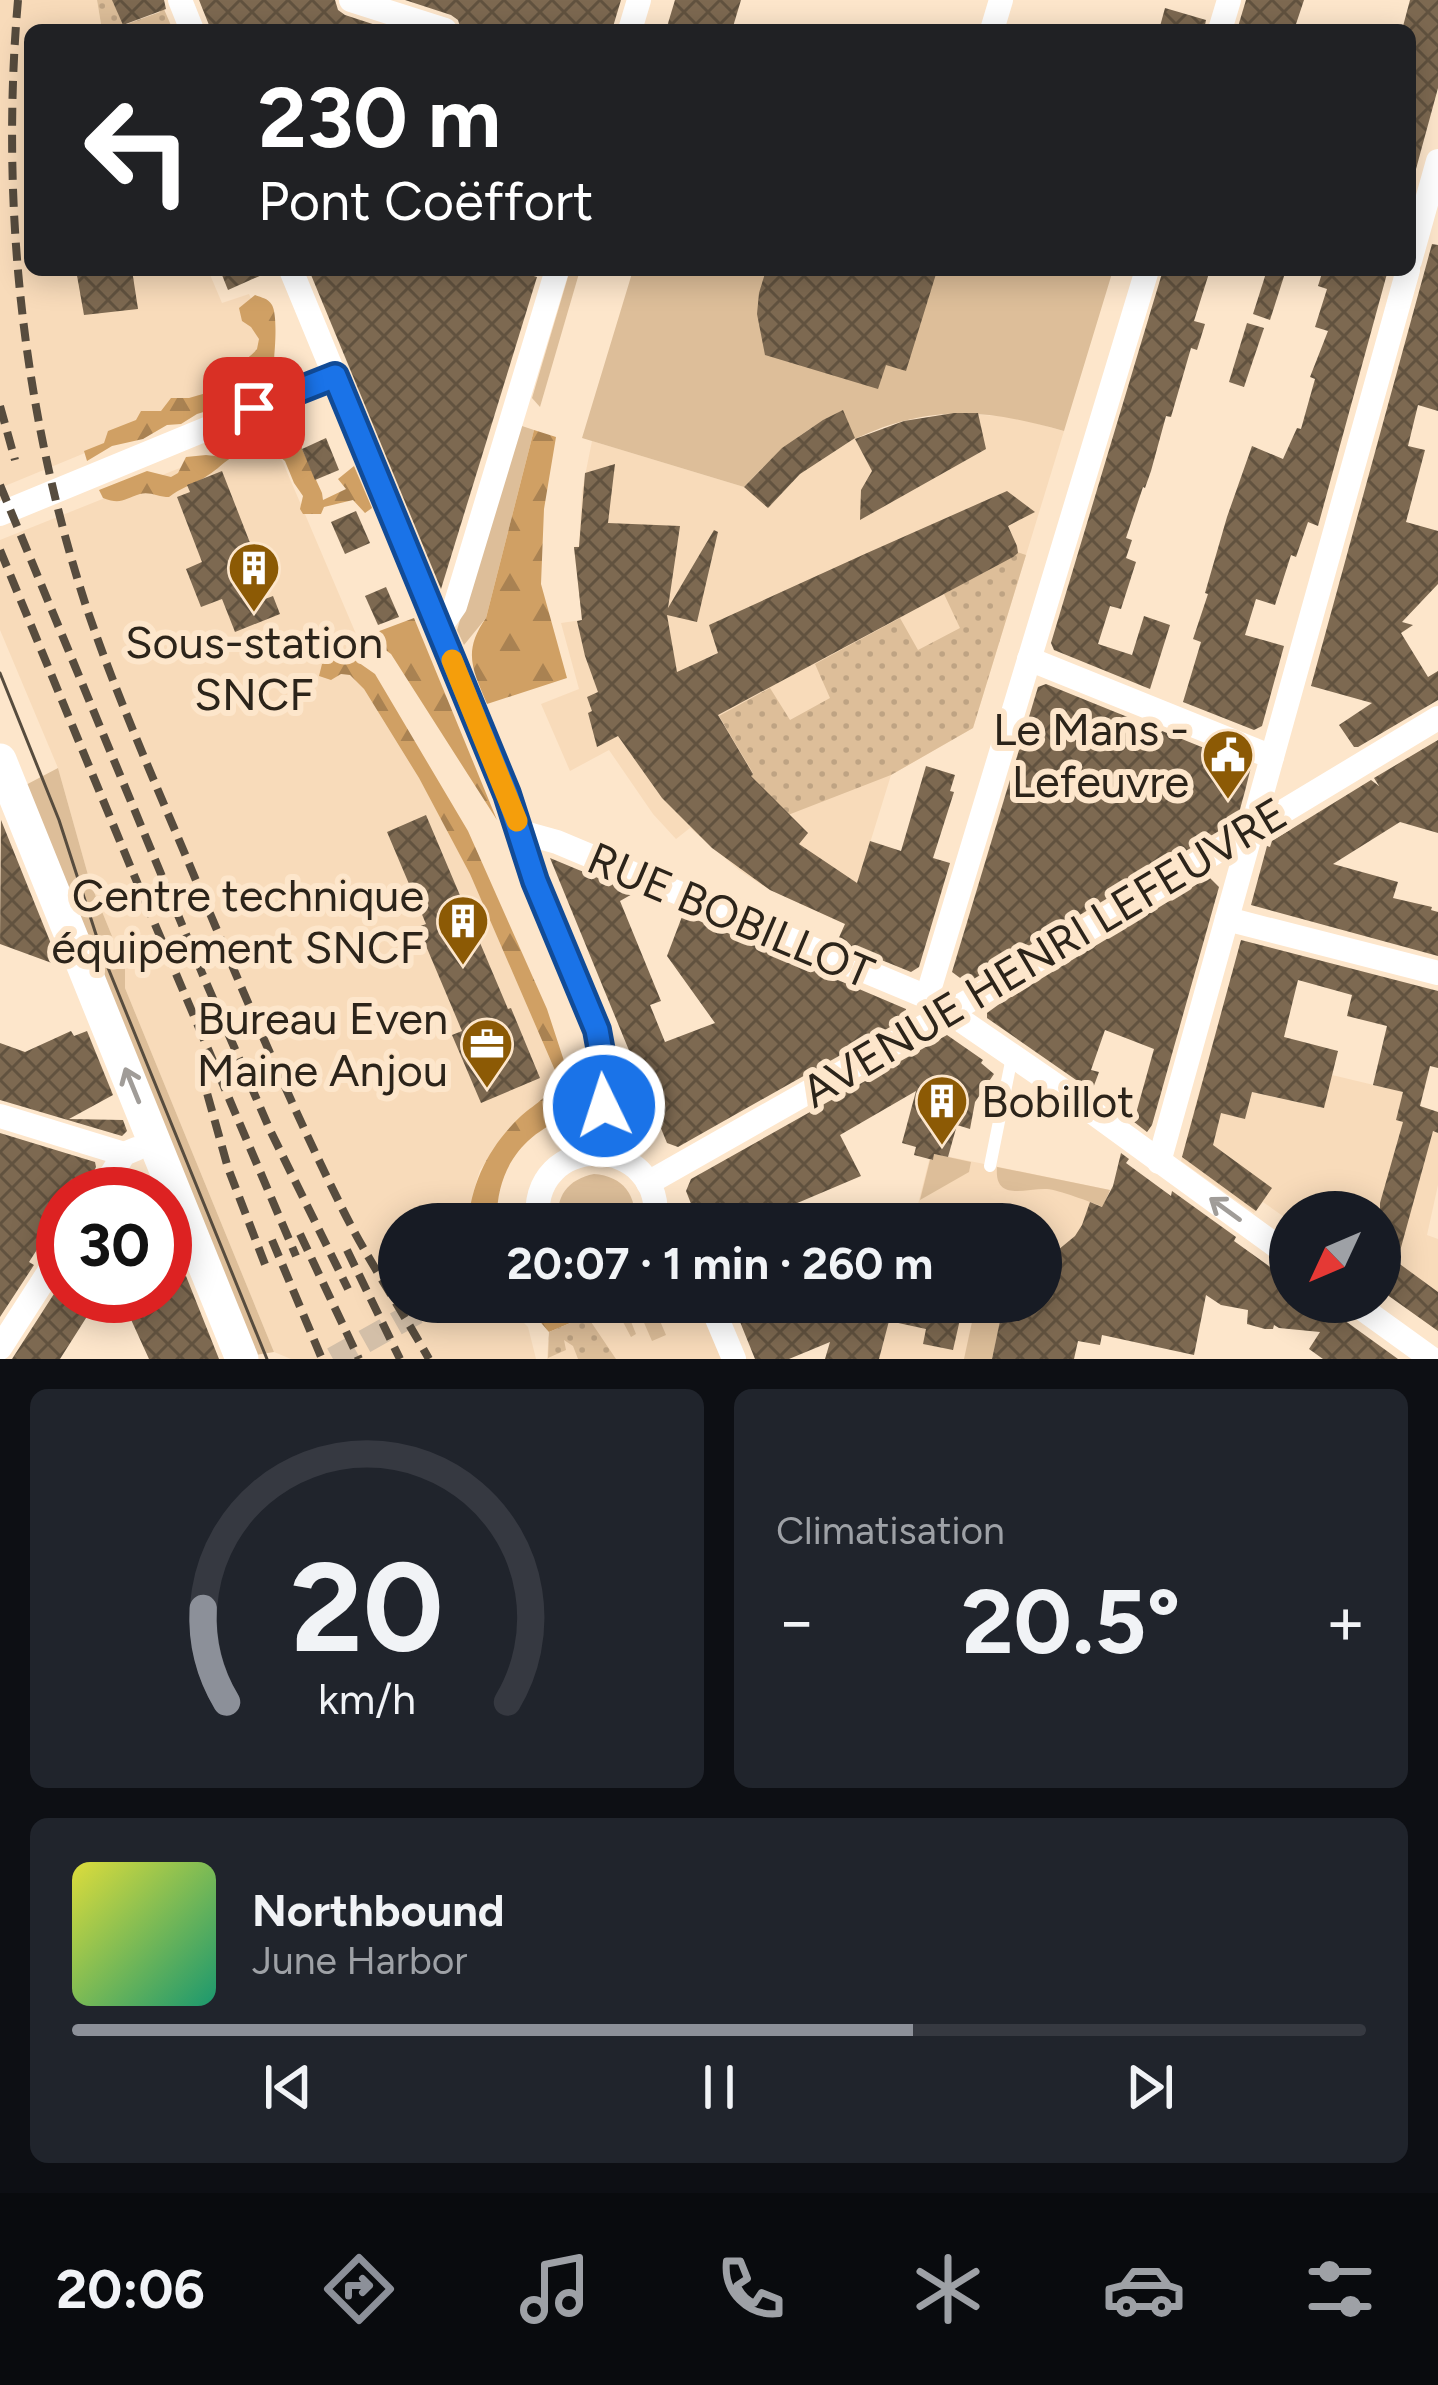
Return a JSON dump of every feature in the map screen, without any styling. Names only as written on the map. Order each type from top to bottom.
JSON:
[{"type":"main road","points":[[0,760],[140,1148],[242,1359]]},
{"type":"street","points":[[351,0],[427,24]]},
{"type":"street","points":[[1423,216],[1438,161]]},
{"type":"street","points":[[293,276],[597,1030],[606,1079],[602,1153]]},
{"type":"street","points":[[439,629],[455,605],[554,276]]},
{"type":"street","points":[[927,997],[1145,276]]},
{"type":"street","points":[[1159,1162],[1406,276]]},
{"type":"street","points":[[0,514],[335,376]]},
{"type":"street","points":[[1029,659],[1272,758]]},
{"type":"street","name":"AVENUE HENRI LEFEUVRE","points":[[648,1183],[950,1012],[1438,718]]},
{"type":"street","name":"RUE BOBILLOT","points":[[521,832],[557,842],[927,997],[1269,1241]]},
{"type":"street","points":[[1227,919],[1438,973]]},
{"type":"street","points":[[0,1116],[140,1148],[123,1167]]},
{"type":"street","points":[[539,1203],[550,1174],[574,1157],[602,1153],[627,1161],[648,1183],[656,1203]]},
{"type":"street","points":[[1,1344],[36,1291]]},
{"type":"street","points":[[719,1323],[734,1359]]},
{"type":"street","points":[[1382,1323],[1432,1359]]},
{"type":"lane","points":[[990,1166],[1012,1056]]},
{"type":"shaded area","points":[[0,0],[97,0],[101,24],[24,24],[24,276],[211,276],[222,303],[249,294],[276,359],[274,375],[0,488]]},
{"type":"shaded area","points":[[97,0],[115,0],[124,24],[101,24]]},
{"type":"shaded area","points":[[160,0],[170,24],[127,24],[160,12]]},
{"type":"shaded area","points":[[568,276],[578,276],[540,407],[532,398]]},
{"type":"shaded area","points":[[631,276],[1111,276],[1064,431],[1009,418],[959,414],[908,420],[855,439],[842,411],[790,444],[744,487],[582,438]]},
{"type":"shaded area","points":[[843,410],[856,439],[904,421],[954,413],[1013,417],[1064,431],[973,728],[891,775],[845,924],[770,890],[690,828],[676,839],[609,750],[570,771],[541,704],[579,689],[561,623],[582,620],[574,547],[579,546],[582,491],[592,441],[744,487],[782,448]]},
{"type":"shaded area","points":[[519,425],[534,430],[486,618],[464,645],[457,630]]},
{"type":"shaded area","points":[[270,432],[356,634],[349,659],[339,656],[342,674],[350,675],[364,689],[419,778],[470,874],[557,1075],[554,1090],[508,1130],[480,1170],[471,1203],[378,1203],[378,1323],[524,1323],[536,1359],[291,1359],[274,1352],[125,988],[125,968],[90,882],[58,768],[0,630],[0,540]]},
{"type":"shaded area","points":[[1017,552],[1026,555],[973,728],[891,775],[788,815],[751,776],[719,716],[770,688],[790,720],[830,698],[815,664],[900,618],[918,650],[960,628],[944,594]]},
{"type":"shaded area","points":[[58,768],[90,882],[125,968],[125,988],[274,1352],[249,1356],[192,1215],[192,1167],[173,1167],[20,788]]},
{"type":"shaded area","points":[[1332,1075],[1403,1092],[1397,1120],[1438,1133],[1438,1185],[1427,1235],[1438,1239],[1438,1331],[1401,1304],[1401,1191],[1269,1191],[1269,1206],[1263,1202],[1254,1213],[1181,1161],[1202,1081],[1323,1108]]},
{"type":"shaded area","points":[[931,1153],[1110,1190],[1103,1206],[1082,1328],[992,1359],[879,1359],[888,1323],[1062,1323],[1062,1203],[918,1203]]},
{"type":"shaded area","points":[[934,1154],[971,1162],[969,1172],[920,1200],[930,1160]]},
{"type":"shaded area","points":[[997,1167],[1110,1190],[1103,1207],[1047,1189],[1013,1191],[1000,1185]]},
{"type":"shaded area","points":[[594,1174],[613,1179],[633,1203],[560,1203],[577,1180]]},
{"type":"shaded area","points":[[570,1323],[719,1323],[734,1359],[547,1359],[549,1332]]},
{"type":"shaded area","points":[[570,1323],[592,1323],[616,1359],[578,1359],[573,1346],[564,1340],[566,1350],[548,1358],[549,1332]]},
{"type":"shaded area","points":[[624,1323],[632,1323],[636,1334],[631,1337]]},
{"type":"shaded area","points":[[644,1323],[661,1323],[666,1335],[652,1341]]},
{"type":"shaded area","points":[[972,1323],[1000,1323],[992,1359],[964,1359]]},
{"type":"green space","points":[[255,295],[269,301],[274,311],[274,356],[268,386],[246,399],[238,372],[257,349],[259,339],[242,321],[239,308]]},
{"type":"green space","points":[[220,389],[243,400],[167,425],[143,439],[112,446],[87,461],[84,451],[104,443],[108,431],[136,420],[141,411],[161,411],[171,398]]},
{"type":"green space","points":[[286,412],[300,422],[302,449],[323,500],[346,489],[338,479],[354,466],[372,508],[365,513],[353,500],[324,507],[321,514],[303,514],[303,496],[285,461],[272,451],[265,456],[230,458],[169,497],[143,493],[114,501],[103,498],[99,490],[147,471],[171,477],[186,457],[223,457],[236,436]]},
{"type":"green space","points":[[534,430],[556,437],[544,509],[541,584],[567,678],[487,704],[472,651],[486,618]]},
{"type":"green space","points":[[414,618],[497,820],[391,654],[366,636]]},
{"type":"green space","points":[[339,656],[375,674],[468,831],[547,1009],[566,1067],[569,1117],[524,1145],[506,1172],[498,1203],[471,1203],[484,1165],[500,1139],[548,1094],[557,1075],[470,874],[419,778],[364,689],[350,675],[331,680],[319,676],[322,664]]},
{"type":"green space","points":[[541,1323],[570,1323],[549,1332]]},
{"type":"building","points":[[112,0],[164,0],[166,9],[123,24]]},
{"type":"building","points":[[199,0],[335,0],[345,15],[373,24],[209,24]]},
{"type":"building","points":[[405,0],[621,0],[614,24],[459,24],[451,15]]},
{"type":"building","points":[[675,0],[741,0],[734,24],[668,24]]},
{"type":"building","points":[[1246,0],[1304,0],[1296,24],[1239,24]]},
{"type":"building","points":[[1410,0],[1438,0],[1438,88],[1416,169],[1416,24],[1404,24]]},
{"type":"building","points":[[1165,8],[1206,20],[1205,24],[1161,24]]},
{"type":"building","points":[[1432,244],[1438,245],[1438,411],[1418,405],[1408,446],[1425,450],[1406,522],[1438,531],[1438,584],[1402,622],[1413,625],[1401,633],[1428,677],[1438,671],[1438,700],[1354,747],[1339,725],[1372,703],[1311,686]]},
{"type":"building","points":[[77,276],[133,276],[138,309],[84,315]]},
{"type":"building","points":[[222,276],[260,276],[228,290]]},
{"type":"building","points":[[311,276],[537,277],[441,589]]},
{"type":"building","points":[[764,276],[935,276],[906,371],[886,365],[878,389],[765,355],[757,314]]},
{"type":"building","points":[[1161,276],[1208,276],[1194,321],[1205,324],[1197,350],[1191,348],[1126,538],[1132,540],[1126,558],[1136,562],[1121,609],[1110,606],[1098,644],[1132,655],[1144,616],[1170,625],[1150,689],[1054,650],[1051,643]]},
{"type":"building","points":[[1265,276],[1284,276],[1270,320],[1253,314]]},
{"type":"building","points":[[1321,276],[1386,276],[1318,526],[1308,522],[1296,557],[1291,555],[1275,605],[1256,599],[1245,635],[1284,646],[1262,726],[1254,730],[1183,702],[1201,642],[1193,639],[1205,593],[1252,446],[1283,459],[1297,428],[1301,429],[1315,379],[1310,377],[1328,331],[1315,327],[1327,289],[1318,286]]},
{"type":"building","points":[[1247,323],[1264,328],[1244,387],[1229,382]]},
{"type":"building","points":[[843,410],[855,438],[800,474],[768,508],[744,487],[782,448]]},
{"type":"building","points":[[978,413],[986,449],[860,520],[861,490],[872,471],[855,439],[904,421]]},
{"type":"building","points":[[326,438],[339,470],[315,480],[302,449]]},
{"type":"building","points":[[615,464],[608,523],[680,526],[668,608],[714,530],[718,532],[697,622],[667,615],[677,672],[718,653],[709,625],[867,553],[1007,491],[1035,512],[1008,526],[1017,546],[1013,557],[718,715],[751,776],[808,833],[799,844],[857,883],[870,841],[901,851],[926,766],[955,775],[933,858],[950,863],[919,967],[911,972],[837,942],[845,924],[770,890],[712,848],[662,798],[618,736],[597,747],[587,697],[598,692],[577,621],[582,620],[574,547],[579,547],[585,473]]},
{"type":"building","points":[[222,471],[254,553],[243,557],[260,601],[273,596],[280,614],[235,632],[222,599],[201,607],[186,569],[202,562],[177,497],[190,492],[187,485]]},
{"type":"building","points":[[356,511],[370,543],[345,554],[331,522]]},
{"type":"building","points":[[386,587],[399,617],[378,625],[365,596]]},
{"type":"building","points":[[1046,684],[1251,767],[1245,791],[1237,820],[967,983],[952,972],[1038,687]]},
{"type":"building","points":[[1438,740],[1438,833],[1400,822],[1333,864],[1398,882],[1393,898],[1438,912],[1438,956],[1251,905],[1272,841],[1371,780],[1379,786],[1374,778]]},
{"type":"building","name":"Centre technique équipement SNCF","points":[[426,815],[540,1078],[481,1103],[452,1035],[462,1031],[418,927],[426,924],[387,832]]},
{"type":"building","points":[[1,820],[24,877],[60,966],[0,944]]},
{"type":"building","points":[[550,858],[634,893],[620,901],[661,1001],[650,1005],[665,1042],[715,1023],[667,956],[683,914],[906,1009],[906,1018],[678,1147],[667,1143]]},
{"type":"building","points":[[1209,877],[1219,887],[1147,1132],[1129,1118],[1130,1113],[1135,1117],[1154,1049],[1105,1030],[1091,1070],[1099,1072],[1092,1091],[987,1018],[998,1005]]},
{"type":"building","points":[[1241,940],[1438,991],[1438,1068],[1430,1066],[1420,1106],[1438,1112],[1438,1133],[1433,1131],[1401,1247],[1401,1191],[1383,1191],[1403,1122],[1396,1120],[1403,1092],[1373,1085],[1387,1026],[1347,1016],[1352,995],[1298,980],[1284,1037],[1338,1051],[1324,1108],[1252,1092],[1245,1119],[1221,1113],[1213,1145],[1272,1188],[1256,1211],[1182,1157]]},
{"type":"building","points":[[71,1031],[74,1036],[87,1031],[113,1095],[69,1119],[123,1120],[127,1131],[122,1136],[0,1100],[0,1043],[25,1052]]},
{"type":"building","points":[[947,1035],[983,1060],[994,1074],[975,1102],[970,1129],[957,1125],[948,1157],[934,1154],[933,1160],[914,1155],[916,1147],[902,1143],[916,1091],[840,1135],[861,1176],[797,1203],[691,1203],[686,1191],[691,1179]]},
{"type":"building","points":[[0,1133],[95,1162],[96,1167],[36,1167],[36,1251],[29,1262],[34,1265],[0,1317]]},
{"type":"building","points":[[1121,1153],[1129,1159],[1126,1163],[1171,1196],[1172,1191],[1236,1237],[1234,1241],[1269,1266],[1269,1323],[1348,1323],[1398,1359],[1323,1359],[1309,1349],[1320,1332],[1247,1324],[1248,1310],[1221,1305],[1206,1295],[1194,1355],[1102,1335],[1100,1345],[1078,1341],[1074,1359],[992,1359],[1000,1323],[1062,1323],[1062,1247],[1082,1225],[1090,1202],[1102,1207]]},
{"type":"building","points":[[1401,1265],[1438,1292],[1438,1331],[1401,1305]]},
{"type":"building","points":[[192,1291],[219,1359],[149,1359],[133,1323],[192,1323]]},
{"type":"building","points":[[36,1322],[83,1323],[60,1359],[12,1359]]},
{"type":"building","points":[[740,1323],[888,1323],[879,1359],[825,1359],[830,1342],[789,1359],[755,1359]]},
{"type":"building","points":[[898,1323],[959,1323],[953,1350],[923,1344],[926,1329]]},
{"type":"tunnel","points":[[333,1359],[397,1323]]},
{"type":"tram line","points":[[0,673],[59,820],[102,953],[267,1359]]},
{"type":"railway","points":[[18,0],[12,154],[22,308],[47,461],[87,609],[139,744],[301,1122],[349,1222],[429,1359]]},
{"type":"railway","points":[[0,406],[15,460]]},
{"type":"railway","points":[[0,485],[202,973],[270,1130],[348,1289]]},
{"type":"railway","points":[[0,550],[296,1256]]},
{"type":"railway","points":[[200,1068],[228,1168],[266,1267]]},
{"type":"railway","points":[[300,1234],[359,1359]]},
{"type":"railway","points":[[272,1240],[322,1359]]},
{"type":"railway","points":[[347,1250],[400,1359]]},
{"type":"slow traffic","points":[[452,660],[517,821]]},
{"type":"place","name":"Sous-station SNCF","points":[[254,614]]},
{"type":"place","name":"Le Mans - Lefeuvre","points":[[1228,801]]},
{"type":"place","name":"Centre technique équipement SNCF","points":[[463,967]]},
{"type":"place","name":"Bureau Even Maine Anjou","points":[[487,1090]]},
{"type":"place","name":"Bobillot","points":[[942,1147]]},
{"type":"route","points":[[254,408],[335,376],[507,794],[535,881],[597,1030],[606,1079],[604,1106]]}]
